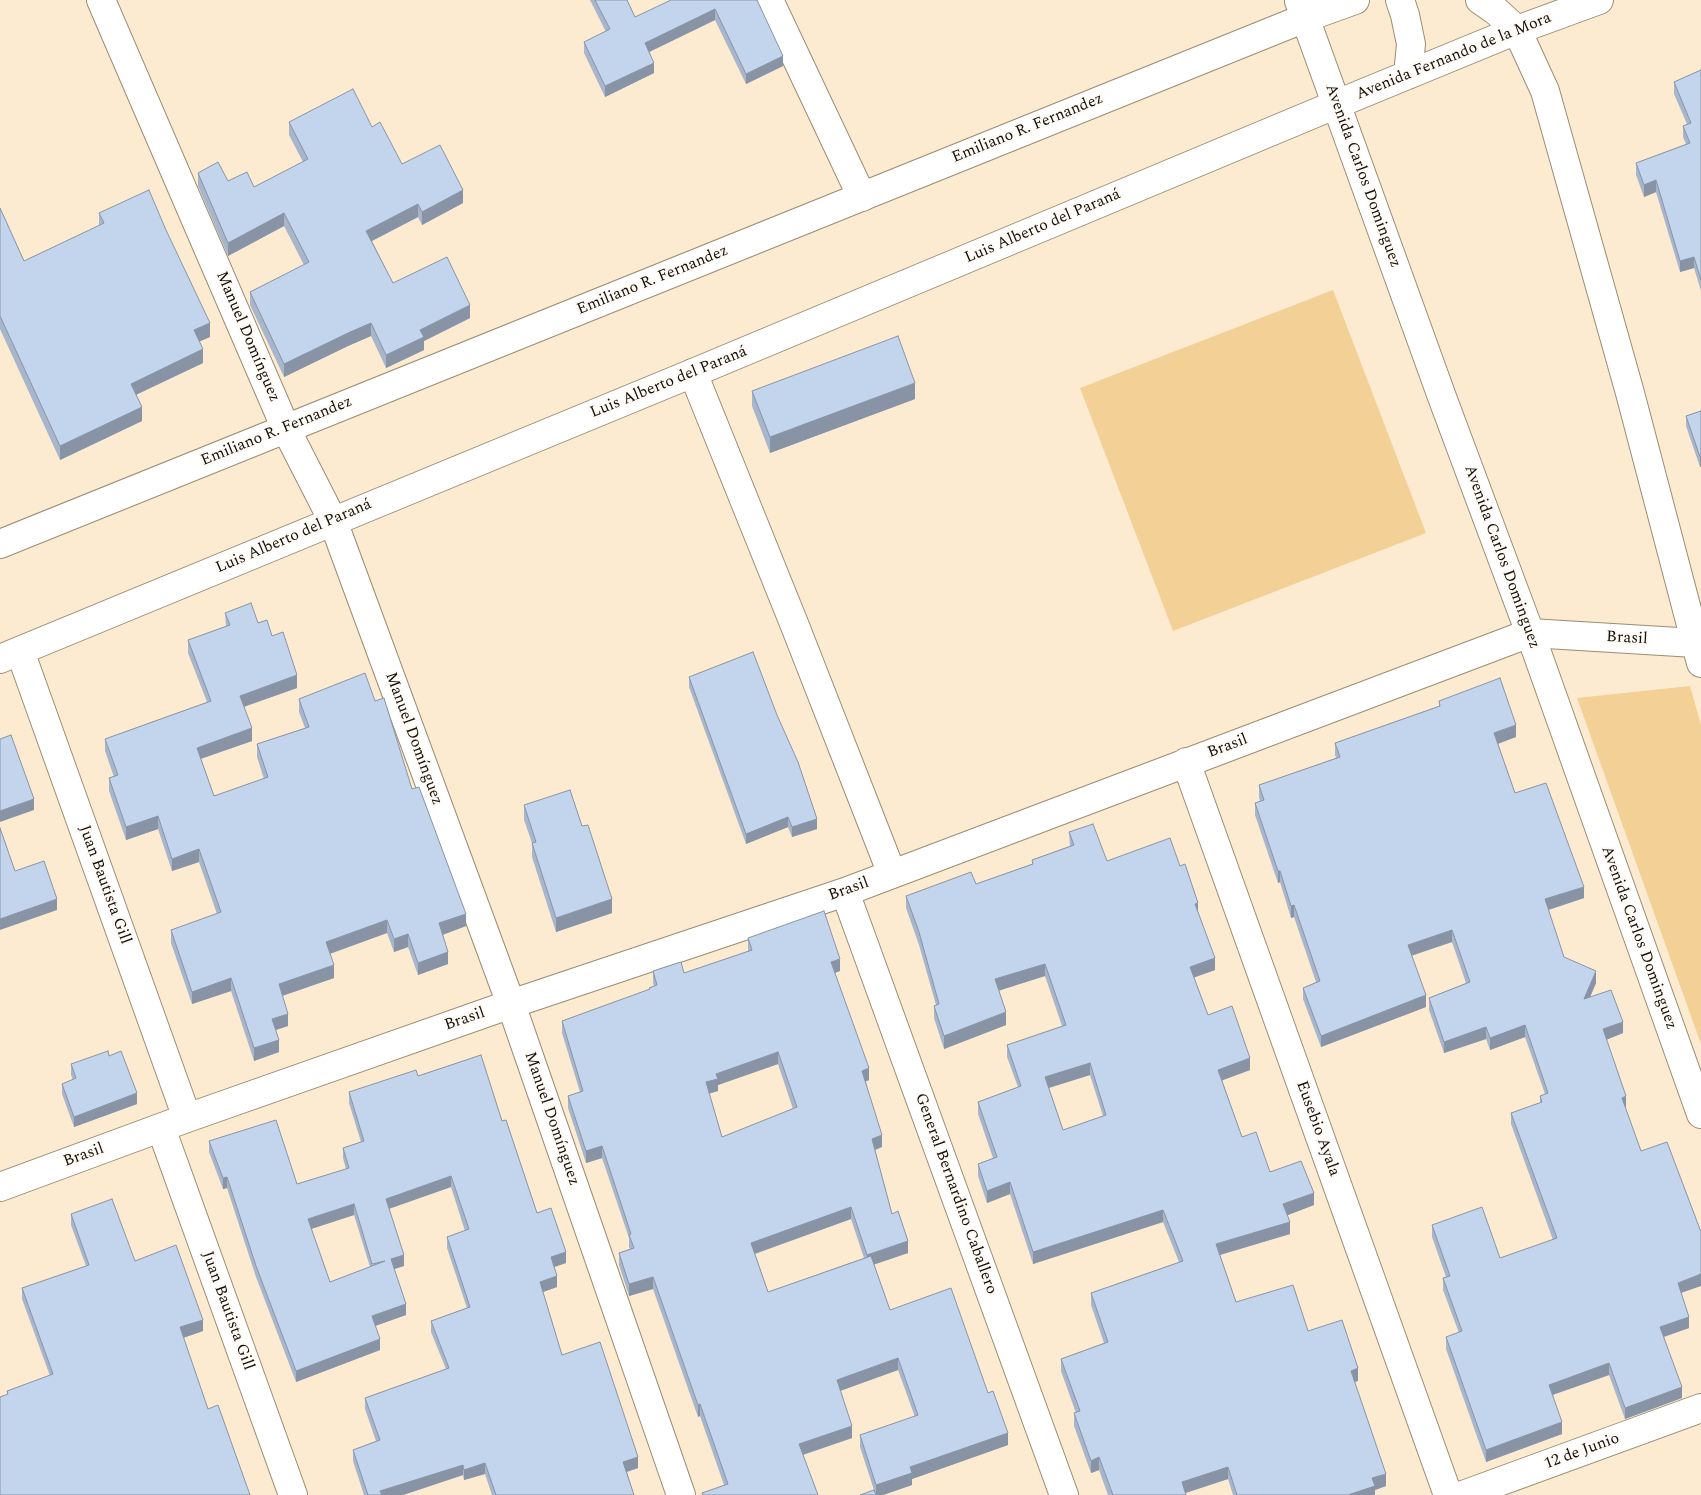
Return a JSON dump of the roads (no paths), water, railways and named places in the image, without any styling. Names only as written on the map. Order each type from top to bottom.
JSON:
[{"type":"street","name":"Manuel Domínguez","points":[[101,0],[286,429],[333,521],[511,1004],[681,1495]]},
{"type":"street","points":[[769,0],[862,197]]},
{"type":"street","points":[[1302,9],[1355,0]]},
{"type":"street","points":[[1400,0],[1411,44],[1408,74]]},
{"type":"street","points":[[1480,0],[1496,11],[1517,30],[1545,91],[1630,393],[1699,649]]},
{"type":"street","name":"Avenida Fernando de la Mora","points":[[1337,104],[1517,30],[1599,0]]},
{"type":"street","name":"Emiliano R. Fernandez","points":[[0,544],[862,197],[1302,9]]},
{"type":"street","name":"Avenida Carlos Dominguez","points":[[1302,9],[1530,633],[1701,1114]]},
{"type":"street","name":"Luis Alberto del Paraná","points":[[10,655],[1337,104]]},
{"type":"street","points":[[693,373],[892,874]]},
{"type":"street","name":"Brasil","points":[[0,1187],[188,1118],[511,1004],[845,892],[1530,633],[1699,649]]},
{"type":"street","name":"Juan Bautista Gill","points":[[10,655],[188,1118]]},
{"type":"street","name":"Eusebio Ayala","points":[[1186,762],[1448,1495]]},
{"type":"street","name":"General Bernardino Caballero","points":[[845,892],[1064,1495]]},
{"type":"street","name":"Juan Bautista Gill","points":[[161,1128],[293,1495]]},
{"type":"street","name":"12 de Junio","points":[[1463,1495],[1701,1408]]}]
